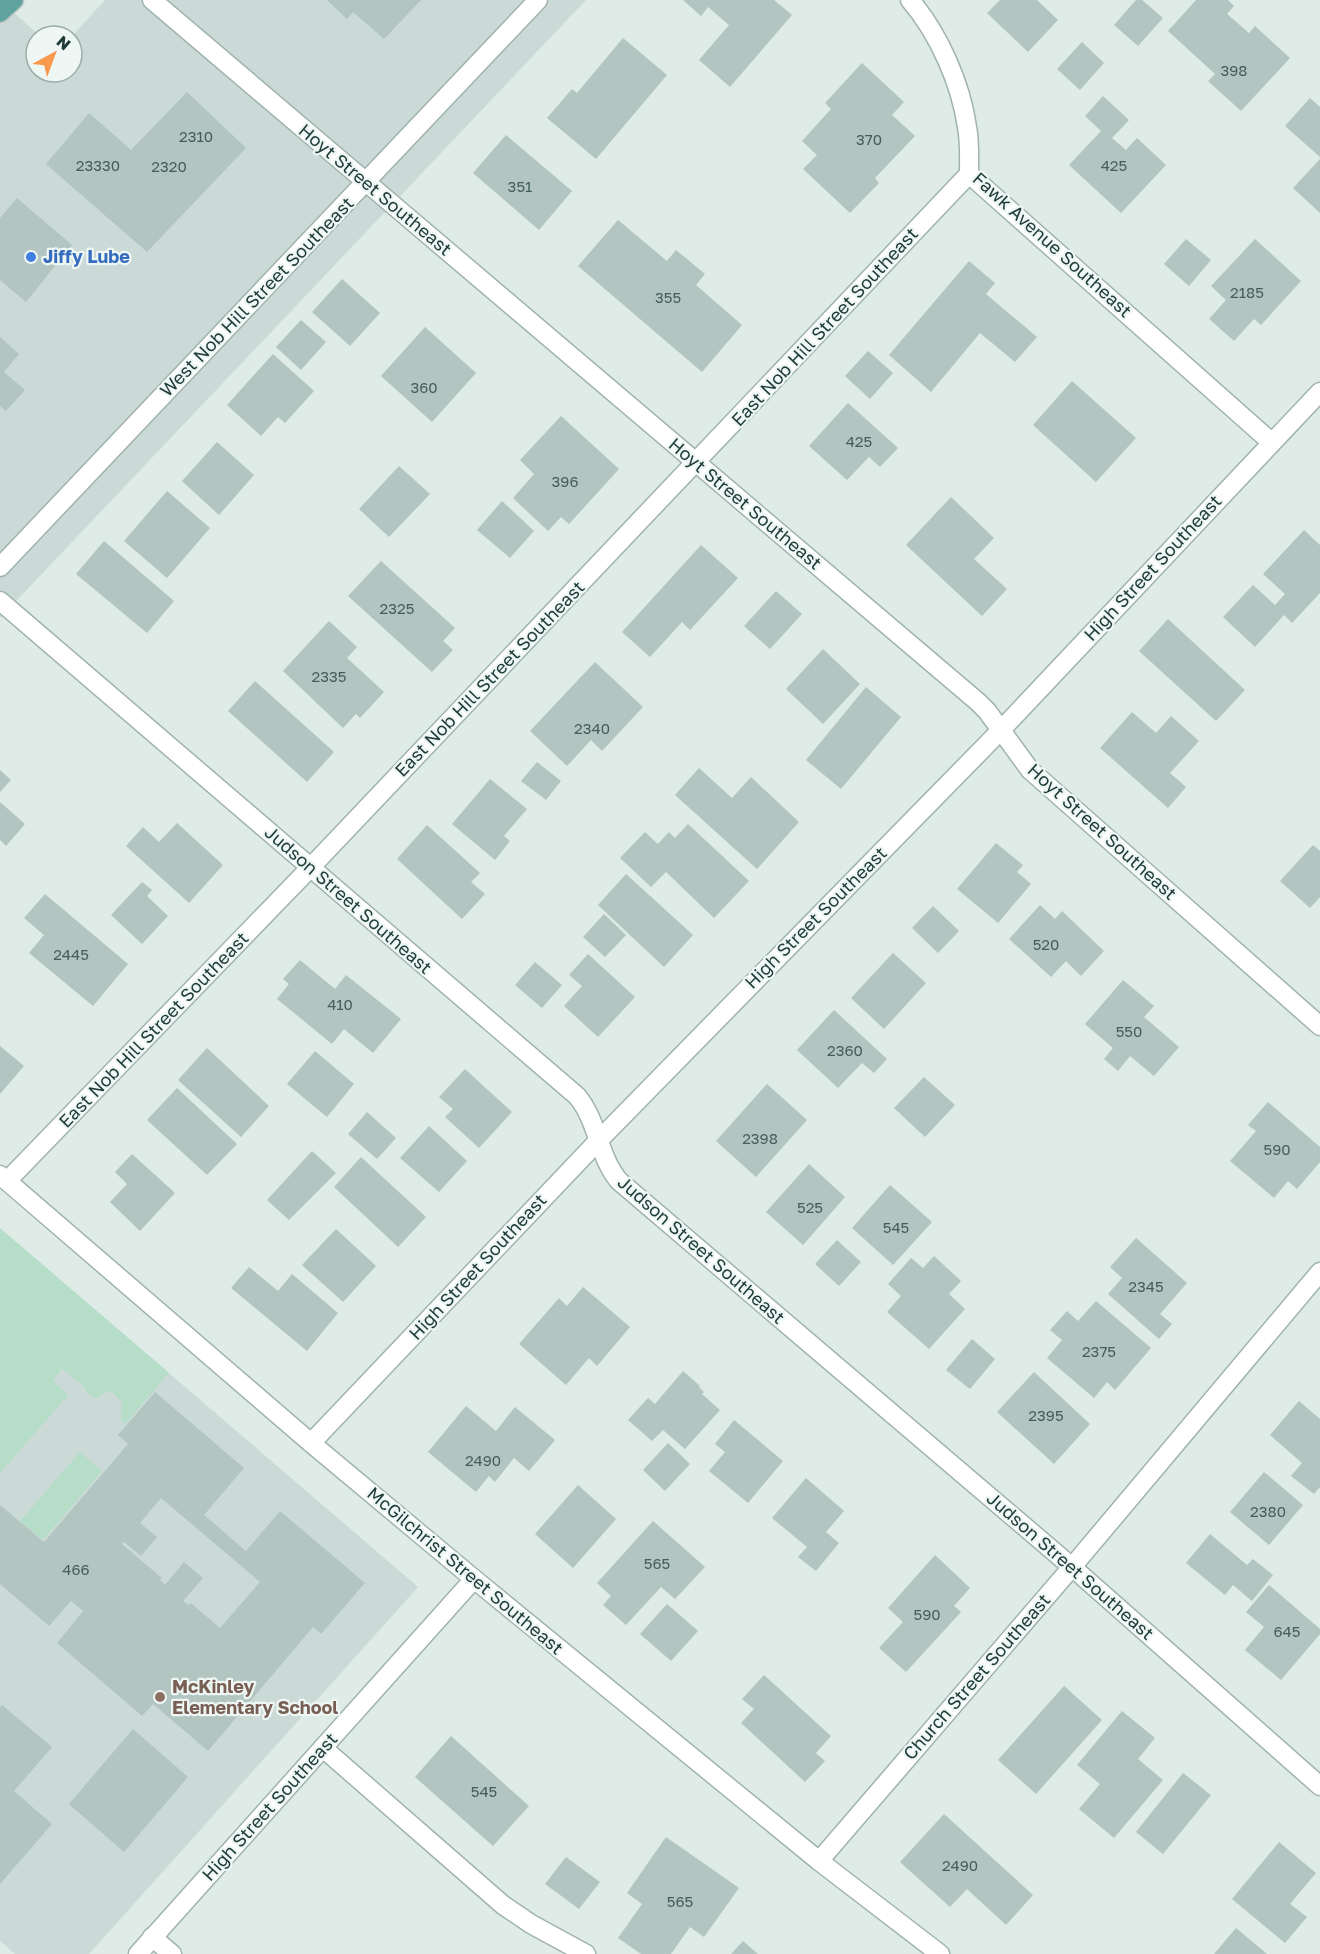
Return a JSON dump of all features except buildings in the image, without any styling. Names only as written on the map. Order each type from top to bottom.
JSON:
[{"type":"main road","points":[[0,13],[14,0]]},
{"type":"street","name":"Hoyt Street Southeast","points":[[153,0],[978,702],[1030,770],[1320,1026]]},
{"type":"street","name":"West Nob Hill Street Southeast","points":[[0,567],[538,0]]},
{"type":"street","name":"Fawk Avenue Southeast","points":[[910,0],[941,47],[958,88],[968,128],[969,174],[1271,442]]},
{"type":"street","name":"East Nob Hill Street Southeast","points":[[4,1178],[310,868],[969,174]]},
{"type":"street","name":"High Street Southeast","points":[[311,1443],[598,1141],[1001,730],[1320,392]]},
{"type":"street","name":"Judson Street Southeast","points":[[0,601],[577,1096],[587,1108],[610,1170],[619,1181],[1072,1567],[1320,1786]]},
{"type":"street","name":"McGilchrist Street Southeast","points":[[4,1178],[311,1443],[474,1579],[819,1861],[940,1954]]},
{"type":"street","name":"Church Street Southeast","points":[[819,1861],[1072,1567],[1320,1272]]},
{"type":"street","name":"High Street Southeast","points":[[138,1954],[474,1579]]},
{"type":"street","points":[[323,1748],[503,1905],[531,1924],[586,1954]]},
{"type":"street","points":[[152,1937],[172,1954]]},
{"type":"shaded area","points":[[0,0],[27,24],[24,24],[24,84],[84,84],[83,24],[105,0],[586,0],[0,618]]},
{"type":"shaded area","name":"McKinley Elementary School","points":[[105,1318],[418,1587],[89,1954],[15,1954],[0,1941],[0,1443]]},
{"type":"green space","points":[[0,1228],[169,1373],[125,1424],[121,1420],[122,1402],[111,1391],[101,1394],[99,1398],[91,1396],[85,1387],[62,1369],[53,1381],[68,1395],[0,1473]]},
{"type":"green space","points":[[80,1452],[102,1471],[43,1540],[20,1521]]},
{"type":"place","name":"Jiffy Lube","points":[[31,257]]},
{"type":"place","name":"McKinley Elementary School","points":[[160,1697]]}]
